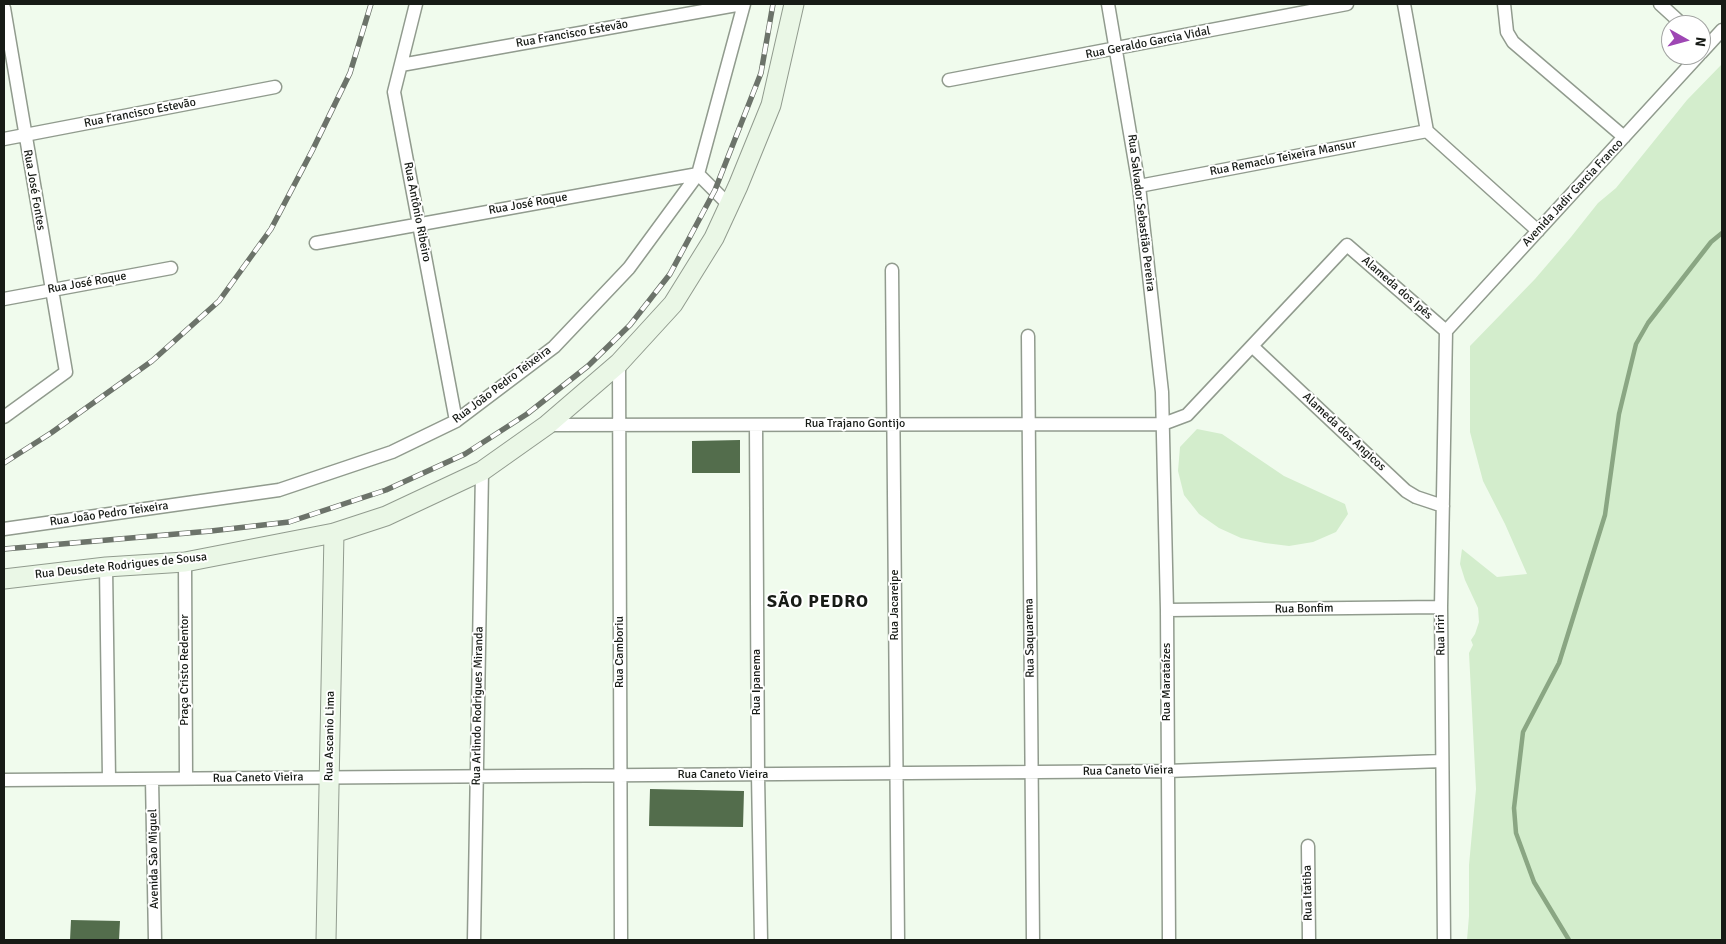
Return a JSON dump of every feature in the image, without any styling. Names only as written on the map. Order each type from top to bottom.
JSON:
[{"type":"street","name":"Rua Antônio Ribeiro","points":[[416,4],[394,92],[456,421]]},
{"type":"street","name":"Rua Francisco Estevão","points":[[401,65],[743,4]]},
{"type":"street","name":"Rua João Pedro Teixeira","points":[[4,529],[279,490],[392,452],[456,421],[554,347],[629,268],[698,174],[743,4]]},
{"type":"street","name":"Rua Deusdete Rodrigues de Sousa","points":[[4,579],[106,567],[185,562],[334,533],[386,516],[482,471],[547,425],[619,363],[672,304],[714,238],[771,105],[794,4]]},
{"type":"street","name":"Rua Salvador Sebastião Pereira","points":[[1108,4],[1139,186],[1162,392],[1163,424]]},
{"type":"street","name":"Rua Geraldo Garcia Vidal","points":[[949,80],[1347,4]]},
{"type":"street","points":[[1404,4],[1427,131],[1538,231]]},
{"type":"street","points":[[1504,4],[1507,32],[1513,42],[1624,137]]},
{"type":"street","points":[[1660,4],[1672,15]]},
{"type":"street","name":"Rua José Fontes","points":[[4,8],[66,372],[4,417]]},
{"type":"street","name":"Avenida Jadir Garcia Franco","points":[[1711,40],[1722,30]]},
{"type":"street","name":"Avenida Jadir Garcia Franco","points":[[1446,331],[1688,65]]},
{"type":"street","name":"Rua Francisco Estevão","points":[[4,139],[275,87]]},
{"type":"street","name":"Rua Remaclo Teixeira Mansur","points":[[1139,186],[1427,131]]},
{"type":"street","points":[[698,174],[729,205]]},
{"type":"street","name":"Rua José Roque","points":[[316,242],[698,174]]},
{"type":"street","name":"Alameda dos Ipês","points":[[1252,346],[1347,245],[1446,331]]},
{"type":"street","name":"Rua José Roque","points":[[4,299],[171,268]]},
{"type":"street","name":"Rua Jacareipe","points":[[892,270],[898,940]]},
{"type":"street","name":"Rua Iriri","points":[[1444,940],[1441,607],[1446,331]]},
{"type":"street","name":"Rua Saquarema","points":[[1028,336],[1033,940]]},
{"type":"street","points":[[1163,424],[1187,415],[1252,346]]},
{"type":"street","name":"Alameda dos Angicos","points":[[1252,346],[1406,491],[1416,497],[1443,506]]},
{"type":"street","name":"Rua Camboriu","points":[[619,363],[621,940]]},
{"type":"street","name":"Rua Trajano Gontijo","points":[[547,425],[1163,424]]},
{"type":"street","name":"Rua Marataízes","points":[[1163,424],[1167,610],[1169,940]]},
{"type":"street","name":"Rua Ipanema","points":[[756,425],[761,940]]},
{"type":"street","name":"Rua Arlindo Rodrigues Miranda","points":[[474,940],[482,471]]},
{"type":"street","name":"Rua Ascanio Lima","points":[[326,940],[334,533]]},
{"type":"street","name":"Praça Cristo Redentor","points":[[185,562],[186,778]]},
{"type":"street","points":[[106,567],[109,779]]},
{"type":"street","name":"Rua Bonfim","points":[[1167,610],[1441,607]]},
{"type":"street","name":"Rua Caneto Vieira","points":[[4,780],[1032,773],[1167,771],[1442,762]]},
{"type":"street","name":"Avenida Sào Miguel","points":[[152,779],[155,940]]},
{"type":"street","name":"Rua Itatiba","points":[[1308,846],[1309,940]]},
{"type":"green space","points":[[1722,64],[1722,940],[1467,940],[1469,865],[1476,789],[1469,653],[1473,645],[1471,640],[1479,622],[1478,608],[1460,564],[1462,549],[1497,577],[1527,574],[1483,481],[1470,432],[1470,346],[1535,279],[1598,203],[1616,188],[1687,100]]},
{"type":"green space","points":[[1197,429],[1222,434],[1284,476],[1345,504],[1348,514],[1336,532],[1313,542],[1289,546],[1241,538],[1219,528],[1199,514],[1184,495],[1178,471],[1180,447]]},
{"type":"building","points":[[740,440],[740,473],[692,473],[692,441]]},
{"type":"building","points":[[650,789],[744,791],[743,827],[649,826]]},
{"type":"building","points":[[71,920],[120,921],[119,940],[70,940]]},
{"type":"waterway","points":[[1569,940],[1534,882],[1516,833],[1514,808],[1523,732],[1559,663],[1605,515],[1619,414],[1636,344],[1648,323],[1711,242],[1722,233]]},
{"type":"railway","points":[[4,463],[51,433],[152,361],[219,301],[271,229],[312,151],[350,73],[371,4]]},
{"type":"railway","points":[[4,549],[211,531],[289,522],[386,490],[465,454],[527,414],[588,366],[630,325],[670,274],[715,190],[761,73],[773,4]]},
{"type":"district","name":"SÃO PEDRO","points":[[818,602]]}]
